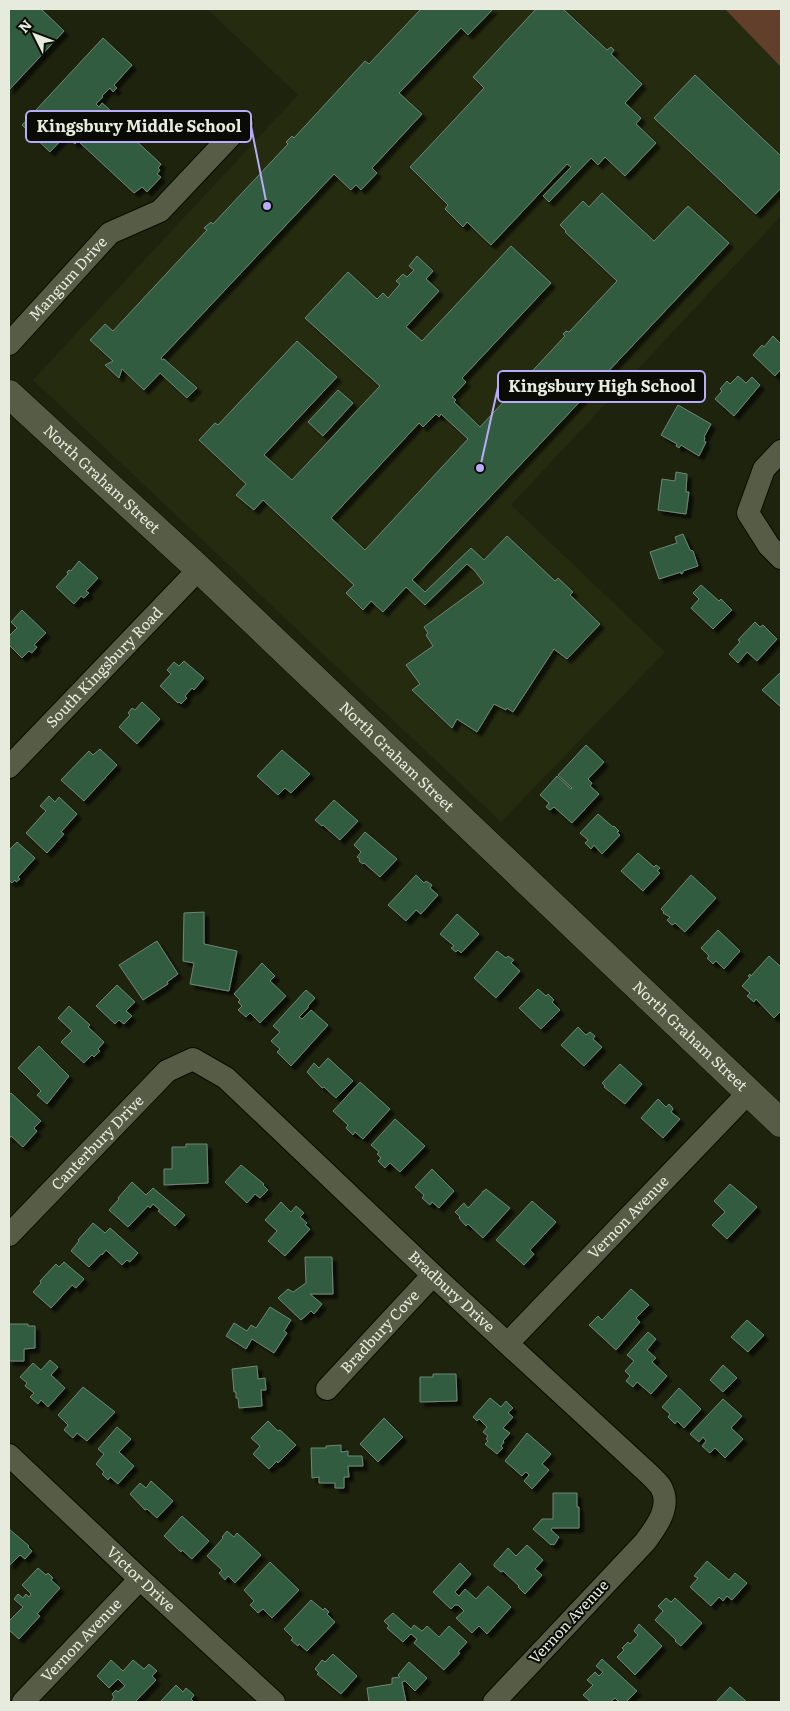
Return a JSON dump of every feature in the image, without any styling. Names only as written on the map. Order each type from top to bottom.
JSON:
[{"type":"main road","name":"North Graham Street","points":[[9,394],[199,569],[781,1123]]},
{"type":"street","name":"Mangum Drive","points":[[9,344],[110,233],[160,211],[242,124]]},
{"type":"street","points":[[781,451],[764,469],[748,513],[768,546],[781,558]]},
{"type":"street","name":"South Kingsbury Road","points":[[9,767],[199,569]]},
{"type":"street","name":"Canterbury Drive","points":[[9,1235],[167,1071],[193,1059]]},
{"type":"street","name":"Bradbury Drive","points":[[193,1059],[226,1078],[433,1274],[650,1475],[662,1488],[666,1505],[659,1524],[645,1542]]},
{"type":"street","name":"Vernon Avenue","points":[[508,1343],[749,1092]]},
{"type":"street","name":"Bradbury Cove","points":[[327,1389],[433,1274]]},
{"type":"street","name":"Victor Drive","points":[[9,1455],[274,1702]]},
{"type":"street","name":"Vernon Avenue","points":[[494,1702],[645,1542]]},
{"type":"street","name":"Vernon Avenue","points":[[23,1702],[140,1579]]},
{"type":"shaded area","points":[[207,9],[781,9],[781,216],[511,505],[665,652],[501,822],[33,380],[298,95]]},
{"type":"shaded area","points":[[725,9],[781,9],[781,67]]},
{"type":"building","points":[[9,9],[41,9],[64,31],[9,90]]},
{"type":"building","points":[[421,9],[493,9],[468,35],[461,28],[399,93],[422,114],[372,168],[377,173],[361,190],[356,185],[351,190],[334,174],[161,358],[197,388],[187,398],[160,373],[144,390],[122,369],[119,378],[105,365],[113,361],[90,340],[105,324],[113,331],[207,230],[204,228],[211,222],[213,224],[288,144],[286,142],[292,136],[294,138],[365,61],[369,64]]},
{"type":"building","points":[[536,9],[563,9],[607,50],[611,47],[614,50],[611,54],[642,84],[625,103],[641,118],[636,124],[656,143],[625,176],[605,157],[598,165],[591,158],[549,202],[543,196],[571,167],[567,164],[491,245],[467,222],[463,227],[445,209],[448,205],[410,167],[484,88],[473,77]]},
{"type":"building","points":[[103,38],[132,65],[114,85],[117,88],[113,92],[110,88],[96,104],[99,107],[102,103],[110,110],[107,114],[161,164],[157,174],[161,177],[147,192],[142,187],[134,193],[78,141],[75,144],[65,136],[50,152],[22,125]]},
{"type":"building","points":[[695,75],[781,156],[781,188],[756,214],[654,118]]},
{"type":"building","points":[[602,193],[654,241],[688,206],[729,243],[412,580],[425,592],[471,548],[484,560],[507,536],[555,581],[558,578],[573,592],[570,595],[600,624],[567,659],[554,649],[513,712],[494,704],[477,732],[457,719],[452,728],[412,690],[420,684],[406,665],[433,646],[426,635],[428,633],[424,627],[484,583],[474,570],[467,564],[425,605],[406,587],[383,612],[371,601],[363,610],[346,593],[354,585],[263,500],[254,510],[236,495],[246,484],[199,440],[215,423],[218,425],[297,341],[337,377],[264,455],[292,480],[380,386],[305,318],[348,272],[377,299],[383,293],[388,298],[400,284],[396,281],[403,274],[407,277],[414,270],[409,266],[417,256],[433,271],[426,279],[439,291],[406,327],[422,341],[511,246],[551,283],[462,378],[466,382],[452,397],[456,400],[454,402],[480,427],[565,336],[563,334],[566,331],[569,332],[617,281],[560,225],[583,201],[589,207]],"holes":[[[436,414],[439,417],[441,414],[468,439],[365,550],[331,518],[419,423],[423,427]]]},
{"type":"building","points":[[773,336],[781,344],[781,369],[775,376],[753,355],[762,345],[764,347]]},
{"type":"building","points":[[738,376],[746,383],[752,377],[760,385],[734,416],[715,399],[727,381],[730,384]]},
{"type":"building","points":[[338,390],[353,403],[323,436],[308,422]]},
{"type":"building","points":[[678,405],[711,424],[704,437],[706,442],[699,456],[681,445],[679,448],[676,446],[677,444],[661,435]]},
{"type":"building","points":[[676,472],[687,474],[686,492],[689,492],[686,514],[658,510],[662,479],[675,481]]},
{"type":"building","points":[[683,534],[690,550],[693,551],[698,566],[683,571],[681,574],[681,572],[659,579],[650,552],[677,543],[675,537]]},
{"type":"building","points":[[79,561],[98,578],[86,591],[89,593],[84,598],[81,596],[74,604],[56,587],[68,574],[67,572],[71,571]]},
{"type":"building","points":[[701,585],[719,601],[721,599],[732,610],[713,629],[691,608],[699,599],[693,593]]},
{"type":"building","points":[[22,610],[46,633],[34,645],[37,647],[32,653],[29,651],[22,658],[9,645],[9,636],[17,628],[11,622]]},
{"type":"building","points":[[755,622],[760,627],[763,625],[777,639],[757,661],[747,652],[738,663],[729,654],[740,642],[738,640]]},
{"type":"building","points":[[184,661],[204,678],[194,690],[192,688],[185,696],[187,698],[181,704],[160,686],[171,674],[167,670],[174,662],[179,666]]},
{"type":"building","points":[[781,672],[781,707],[762,690]]},
{"type":"building","points":[[142,702],[160,719],[137,744],[119,727],[130,715],[128,713],[132,708],[135,710]]},
{"type":"building","points":[[586,745],[604,762],[588,779],[592,783],[590,786],[599,794],[572,823],[554,807],[550,810],[546,807],[549,803],[540,795],[557,776],[572,788],[558,775]]},
{"type":"building","points":[[100,749],[117,765],[84,801],[61,780],[89,751],[93,755]]},
{"type":"building","points":[[282,750],[310,774],[291,793],[285,788],[278,795],[257,776]]},
{"type":"building","points":[[49,796],[55,802],[59,797],[77,814],[61,832],[64,834],[47,853],[26,833],[46,811],[40,806]]},
{"type":"building","points":[[334,800],[358,821],[340,840],[315,820]]},
{"type":"building","points":[[598,814],[614,826],[620,835],[602,854],[594,845],[591,849],[585,843],[588,840],[580,833]]},
{"type":"building","points":[[365,832],[397,859],[380,877],[359,861],[360,859],[357,857],[361,852],[354,845]]},
{"type":"building","points":[[17,842],[35,858],[18,877],[20,879],[12,883],[9,880],[9,848]]},
{"type":"building","points":[[638,853],[654,867],[656,865],[660,868],[657,871],[660,873],[643,891],[621,871]]},
{"type":"building","points":[[416,875],[424,883],[426,881],[432,885],[430,888],[438,895],[421,914],[416,910],[406,921],[388,905]]},
{"type":"building","points":[[691,875],[716,898],[685,932],[675,923],[672,925],[667,920],[670,917],[663,913],[661,909]]},
{"type":"building","points":[[204,912],[204,944],[237,951],[229,991],[190,984],[194,963],[183,961],[184,913]]},
{"type":"building","points":[[457,914],[479,934],[461,953],[451,948],[454,946],[440,934]]},
{"type":"building","points":[[718,930],[740,951],[724,969],[716,961],[713,964],[707,958],[709,956],[701,948]]},
{"type":"building","points":[[157,941],[178,974],[167,982],[168,984],[143,1000],[119,965]]},
{"type":"building","points":[[497,951],[506,958],[508,956],[514,960],[511,963],[520,971],[496,998],[474,978]]},
{"type":"building","points":[[769,956],[781,967],[781,1011],[774,1018],[756,999],[754,1002],[747,996],[750,993],[742,986],[750,977],[748,976],[750,974],[751,976]]},
{"type":"building","points":[[262,963],[275,976],[270,981],[286,996],[260,1023],[250,1013],[246,1017],[238,1010],[242,1006],[238,1002],[240,1000],[234,994]]},
{"type":"building","points":[[117,985],[135,1002],[126,1011],[132,1016],[124,1024],[119,1020],[115,1024],[96,1006]]},
{"type":"building","points":[[538,989],[546,996],[548,994],[554,1000],[552,1002],[560,1010],[541,1029],[519,1008]]},
{"type":"building","points":[[306,990],[315,998],[299,1017],[302,1019],[311,1010],[328,1025],[291,1066],[277,1052],[280,1049],[271,1041],[280,1032],[273,1026]]},
{"type":"building","points":[[69,1006],[90,1025],[88,1027],[104,1042],[98,1049],[100,1051],[94,1057],[92,1055],[84,1063],[61,1042],[72,1031],[58,1018]]},
{"type":"building","points":[[578,1027],[586,1035],[590,1032],[595,1036],[593,1039],[602,1047],[584,1066],[561,1045]]},
{"type":"building","points":[[39,1046],[69,1076],[47,1104],[37,1095],[41,1091],[18,1068]]},
{"type":"building","points":[[328,1058],[353,1081],[336,1098],[324,1087],[322,1088],[307,1072],[314,1063],[319,1068]]},
{"type":"building","points":[[620,1064],[642,1084],[625,1104],[604,1087],[602,1083]]},
{"type":"building","points":[[360,1082],[390,1109],[363,1139],[355,1132],[353,1135],[346,1128],[348,1125],[333,1111]]},
{"type":"building","points":[[11,1093],[41,1121],[34,1128],[37,1131],[23,1147],[11,1136],[9,1139],[9,1095]]},
{"type":"building","points":[[658,1099],[666,1107],[669,1104],[673,1109],[671,1112],[680,1119],[663,1138],[641,1118]]},
{"type":"building","points":[[395,1119],[425,1146],[400,1172],[390,1163],[385,1168],[378,1161],[381,1158],[377,1154],[379,1152],[371,1145]]},
{"type":"building","points":[[186,1144],[207,1144],[208,1183],[164,1185],[164,1169],[172,1169],[172,1147],[186,1147]]},
{"type":"building","points":[[241,1165],[264,1184],[268,1190],[260,1198],[255,1194],[247,1203],[225,1182]]},
{"type":"building","points":[[432,1169],[454,1191],[439,1208],[432,1202],[430,1205],[422,1198],[424,1195],[415,1187]]},
{"type":"building","points":[[132,1182],[146,1195],[153,1188],[185,1215],[175,1226],[153,1204],[150,1208],[148,1206],[128,1227],[109,1210]]},
{"type":"building","points":[[730,1184],[757,1207],[727,1239],[712,1225],[725,1212],[714,1201]]},
{"type":"building","points":[[486,1189],[510,1208],[483,1238],[468,1224],[466,1226],[455,1212],[464,1203],[468,1208]]},
{"type":"building","points":[[532,1201],[556,1222],[530,1250],[534,1254],[524,1265],[496,1240]]},
{"type":"building","points":[[281,1202],[291,1212],[296,1206],[304,1213],[300,1217],[307,1223],[305,1225],[310,1229],[285,1256],[268,1241],[277,1231],[265,1220]]},
{"type":"building","points":[[93,1223],[105,1233],[110,1228],[138,1253],[130,1262],[127,1260],[122,1265],[106,1250],[89,1267],[71,1251]]},
{"type":"building","points":[[305,1257],[332,1257],[333,1294],[310,1294],[322,1304],[314,1314],[311,1311],[301,1320],[278,1298],[288,1289],[293,1292],[306,1283]]},
{"type":"building","points":[[64,1262],[84,1279],[76,1288],[72,1285],[51,1308],[33,1292],[41,1283],[40,1281],[56,1264],[59,1267]]},
{"type":"building","points":[[631,1289],[649,1305],[636,1318],[640,1322],[616,1350],[589,1325],[598,1316],[602,1320]]},
{"type":"building","points":[[270,1307],[291,1320],[284,1331],[287,1333],[274,1353],[252,1339],[246,1349],[226,1336],[234,1323],[247,1331],[251,1325],[256,1328]]},
{"type":"building","points":[[747,1320],[764,1335],[748,1352],[731,1337]]},
{"type":"building","points":[[9,1324],[35,1326],[35,1348],[24,1349],[24,1361],[9,1361]]},
{"type":"building","points":[[648,1332],[656,1339],[647,1350],[656,1358],[652,1362],[667,1376],[651,1394],[637,1382],[633,1387],[626,1381],[630,1376],[625,1371],[634,1361],[627,1355]]},
{"type":"building","points":[[50,1360],[58,1367],[51,1375],[65,1388],[48,1407],[41,1400],[38,1404],[30,1397],[34,1393],[25,1386],[27,1383],[20,1377],[33,1363],[41,1370]]},
{"type":"building","points":[[723,1365],[737,1378],[723,1392],[710,1380]]},
{"type":"building","points":[[257,1366],[258,1379],[265,1378],[266,1390],[261,1390],[262,1406],[239,1408],[238,1398],[236,1398],[236,1392],[234,1392],[232,1369]]},
{"type":"building","points":[[433,1374],[456,1374],[457,1401],[420,1402],[420,1377],[433,1377]]},
{"type":"building","points":[[83,1387],[115,1412],[87,1441],[77,1433],[73,1438],[64,1430],[68,1425],[58,1415]]},
{"type":"building","points":[[679,1388],[701,1409],[684,1428],[677,1421],[675,1424],[668,1417],[670,1414],[662,1407]]},
{"type":"building","points":[[490,1398],[501,1407],[506,1401],[513,1408],[508,1413],[513,1417],[503,1428],[510,1433],[503,1441],[501,1446],[503,1448],[497,1454],[485,1444],[488,1441],[486,1439],[488,1436],[483,1432],[487,1427],[479,1419],[477,1421],[473,1417]]},
{"type":"building","points":[[723,1399],[742,1416],[731,1428],[743,1439],[725,1458],[715,1448],[710,1453],[702,1446],[706,1441],[703,1437],[699,1442],[690,1434]]},
{"type":"building","points":[[384,1418],[403,1437],[378,1462],[360,1444]]},
{"type":"building","points":[[268,1421],[296,1445],[269,1469],[253,1454],[260,1446],[251,1438]]},
{"type":"building","points":[[117,1427],[131,1439],[119,1452],[134,1466],[118,1484],[110,1477],[108,1480],[102,1474],[104,1472],[96,1464],[104,1454],[98,1449]]},
{"type":"building","points":[[527,1433],[551,1454],[542,1464],[549,1470],[532,1489],[524,1481],[529,1475],[526,1472],[522,1476],[505,1461]]},
{"type":"building","points":[[341,1445],[341,1452],[348,1451],[348,1456],[362,1456],[363,1466],[348,1466],[349,1477],[344,1477],[344,1488],[335,1488],[335,1483],[319,1483],[319,1477],[312,1478],[311,1448]]},
{"type":"building","points":[[151,1481],[173,1501],[157,1518],[147,1509],[145,1510],[130,1494],[140,1483],[146,1488]]},
{"type":"building","points":[[553,1493],[577,1493],[579,1528],[552,1528],[551,1530],[559,1537],[554,1545],[551,1545],[533,1529],[542,1519],[553,1519]]},
{"type":"building","points":[[182,1516],[209,1541],[192,1559],[182,1550],[181,1552],[164,1536]]},
{"type":"building","points":[[9,1529],[29,1546],[32,1551],[25,1559],[20,1555],[10,1565],[9,1564]]},
{"type":"building","points":[[227,1531],[234,1537],[237,1533],[261,1555],[235,1583],[228,1576],[225,1580],[219,1573],[222,1570],[207,1556]]},
{"type":"building","points":[[527,1545],[543,1560],[535,1569],[542,1575],[525,1594],[519,1586],[503,1571],[501,1572],[494,1566],[494,1564],[508,1548],[516,1556]]},
{"type":"building","points":[[707,1561],[729,1580],[735,1573],[747,1583],[732,1600],[727,1596],[723,1601],[719,1597],[711,1606],[690,1587],[698,1578],[694,1576]]},
{"type":"building","points":[[270,1562],[299,1590],[272,1618],[263,1609],[258,1613],[250,1605],[254,1601],[244,1590]]},
{"type":"building","points":[[460,1563],[471,1574],[455,1592],[459,1596],[465,1589],[476,1599],[488,1586],[511,1607],[487,1634],[479,1626],[472,1633],[456,1618],[464,1611],[458,1605],[451,1609],[433,1592]]},
{"type":"building","points":[[38,1568],[46,1575],[48,1573],[53,1578],[51,1580],[60,1588],[37,1614],[40,1616],[19,1639],[9,1630],[9,1621],[23,1607],[14,1599],[18,1594],[23,1598],[26,1594],[29,1597],[31,1594],[22,1585]]},
{"type":"building","points":[[666,1598],[671,1602],[675,1598],[702,1623],[681,1646],[655,1620],[663,1611],[658,1606]]},
{"type":"building","points":[[311,1600],[323,1610],[325,1608],[329,1612],[327,1614],[335,1622],[307,1651],[291,1640],[293,1638],[284,1629]]},
{"type":"building","points":[[393,1613],[411,1629],[414,1625],[422,1631],[427,1626],[439,1637],[449,1626],[467,1642],[458,1652],[460,1653],[444,1670],[414,1643],[417,1639],[411,1634],[403,1642],[387,1628],[389,1626],[384,1621]]},
{"type":"building","points":[[639,1624],[662,1646],[635,1675],[617,1657],[624,1650],[622,1648],[628,1642],[630,1644],[638,1635],[634,1631]]},
{"type":"building","points":[[333,1654],[357,1676],[341,1694],[317,1674],[319,1673],[315,1669],[322,1660],[325,1662]]},
{"type":"building","points":[[602,1659],[637,1691],[626,1702],[619,1702],[615,1698],[610,1702],[591,1702],[583,1695],[593,1685],[587,1680],[595,1672],[599,1676],[603,1672],[596,1666]]},
{"type":"building","points":[[111,1660],[123,1671],[133,1660],[144,1669],[149,1664],[157,1671],[152,1676],[156,1680],[135,1702],[111,1702],[114,1697],[112,1694],[125,1686],[118,1679],[109,1688],[97,1676]]},
{"type":"building","points":[[409,1662],[427,1678],[415,1691],[405,1681],[402,1682],[406,1702],[369,1702],[367,1688],[392,1684],[392,1678],[400,1677],[398,1675]]},
{"type":"building","points":[[176,1685],[183,1692],[186,1688],[194,1695],[191,1699],[194,1702],[160,1702]]},
{"type":"building","points":[[730,1687],[747,1702],[716,1702]]},
{"type":"place","name":"Kingsbury Middle School","points":[[267,206]]},
{"type":"place","name":"Kingsbury High School","points":[[480,468]]}]
